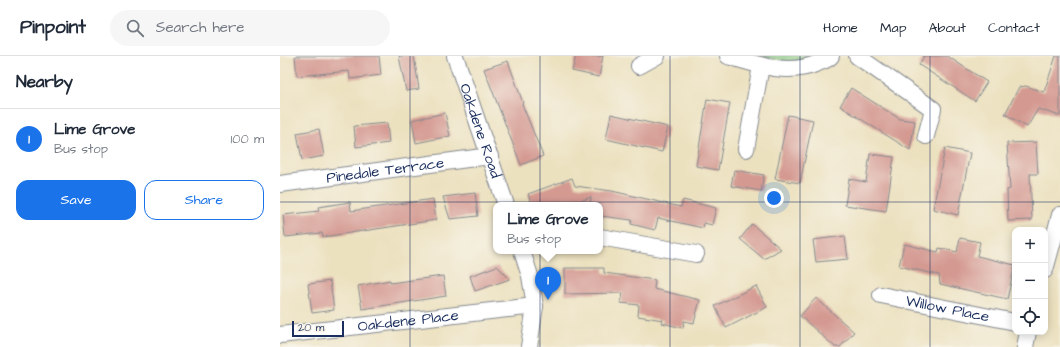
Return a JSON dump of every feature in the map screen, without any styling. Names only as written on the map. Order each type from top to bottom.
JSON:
[{"type":"street","name":"Oakdene Road","points":[[455,56],[505,202]]},
{"type":"street","points":[[639,66],[657,56]]},
{"type":"street","points":[[728,56],[760,66],[793,70],[809,67],[832,56]]},
{"type":"street","points":[[857,56],[933,109],[926,136]]},
{"type":"street","points":[[746,150],[760,66]]},
{"type":"street","name":"Pinedale Terrace","points":[[280,184],[490,156]]},
{"type":"street","points":[[1047,263],[1060,215]]},
{"type":"street","points":[[603,238],[696,254]]},
{"type":"street","points":[[523,254],[530,276],[535,306],[529,347]]},
{"type":"street","name":"Willow Place","points":[[881,295],[1012,321]]},
{"type":"street","name":"Oakdene Place","points":[[280,335],[535,306]]},
{"type":"street","points":[[1025,347],[1027,335]]},
{"type":"green space","points":[[760,56],[817,56],[809,59],[789,61]]},
{"type":"building","points":[[295,56],[379,56],[381,75],[350,79],[349,71],[297,76]]},
{"type":"building","points":[[399,56],[414,56],[419,89],[406,91]]},
{"type":"building","points":[[576,56],[603,56],[599,77],[572,71]]},
{"type":"building","points":[[924,56],[947,56],[987,82],[975,101],[919,65]]},
{"type":"building","points":[[1056,56],[1060,56],[1060,116],[1038,109],[1027,127],[1005,114],[1019,87],[1026,86],[1044,92]]},
{"type":"building","points":[[508,61],[523,103],[522,104],[543,156],[521,165],[484,69]]},
{"type":"building","points":[[851,88],[900,119],[915,121],[910,150],[840,106]]},
{"type":"building","points":[[707,99],[730,103],[718,170],[696,166]]},
{"type":"building","points":[[445,113],[450,136],[416,143],[412,120]]},
{"type":"building","points":[[611,114],[668,127],[662,152],[606,139]]},
{"type":"building","points":[[788,115],[813,120],[800,183],[775,179]]},
{"type":"building","points":[[387,123],[389,143],[356,147],[354,126]]},
{"type":"building","points":[[319,129],[324,156],[302,160],[297,133]]},
{"type":"building","points":[[1036,142],[1038,174],[1030,174],[1032,220],[1008,221],[1007,190],[1010,189],[1007,143]]},
{"type":"building","points":[[945,148],[970,153],[958,215],[933,209]]},
{"type":"building","points":[[870,154],[894,157],[886,211],[845,205],[849,179],[866,182]]},
{"type":"building","points":[[734,170],[764,175],[761,191],[731,186]]},
{"type":"building","points":[[572,178],[575,186],[612,191],[681,207],[683,200],[716,208],[712,225],[704,223],[703,228],[658,218],[655,230],[631,224],[632,220],[603,216],[603,202],[590,202],[591,197],[577,202],[531,202],[528,194]]},
{"type":"building","points":[[475,193],[478,216],[450,219],[443,197]]},
{"type":"building","points":[[433,199],[436,220],[323,237],[322,233],[285,237],[283,215],[319,211],[318,207],[350,202],[351,211]]},
{"type":"building","points":[[752,224],[781,249],[764,259],[740,239]]},
{"type":"building","points":[[845,236],[848,259],[816,262],[813,240]]},
{"type":"building","points":[[960,238],[980,242],[977,256],[1012,264],[1012,278],[1007,299],[940,284],[939,275],[899,266],[904,244],[938,252],[939,248],[957,252]]},
{"type":"building","points":[[497,266],[510,279],[475,291],[470,276]]},
{"type":"building","points":[[565,268],[604,268],[604,273],[655,280],[654,289],[700,300],[694,323],[684,321],[683,328],[662,323],[663,320],[638,316],[639,305],[621,303],[623,293],[565,294]]},
{"type":"building","points":[[443,276],[446,296],[362,309],[358,286],[390,280],[390,283]]},
{"type":"building","points":[[330,281],[334,310],[312,313],[308,284]]},
{"type":"building","points":[[756,286],[767,307],[726,328],[715,306]]},
{"type":"building","points":[[816,298],[854,332],[840,347],[835,347],[800,316]]},
{"type":"place","name":"Lime Grove","points":[[548,300]]}]
